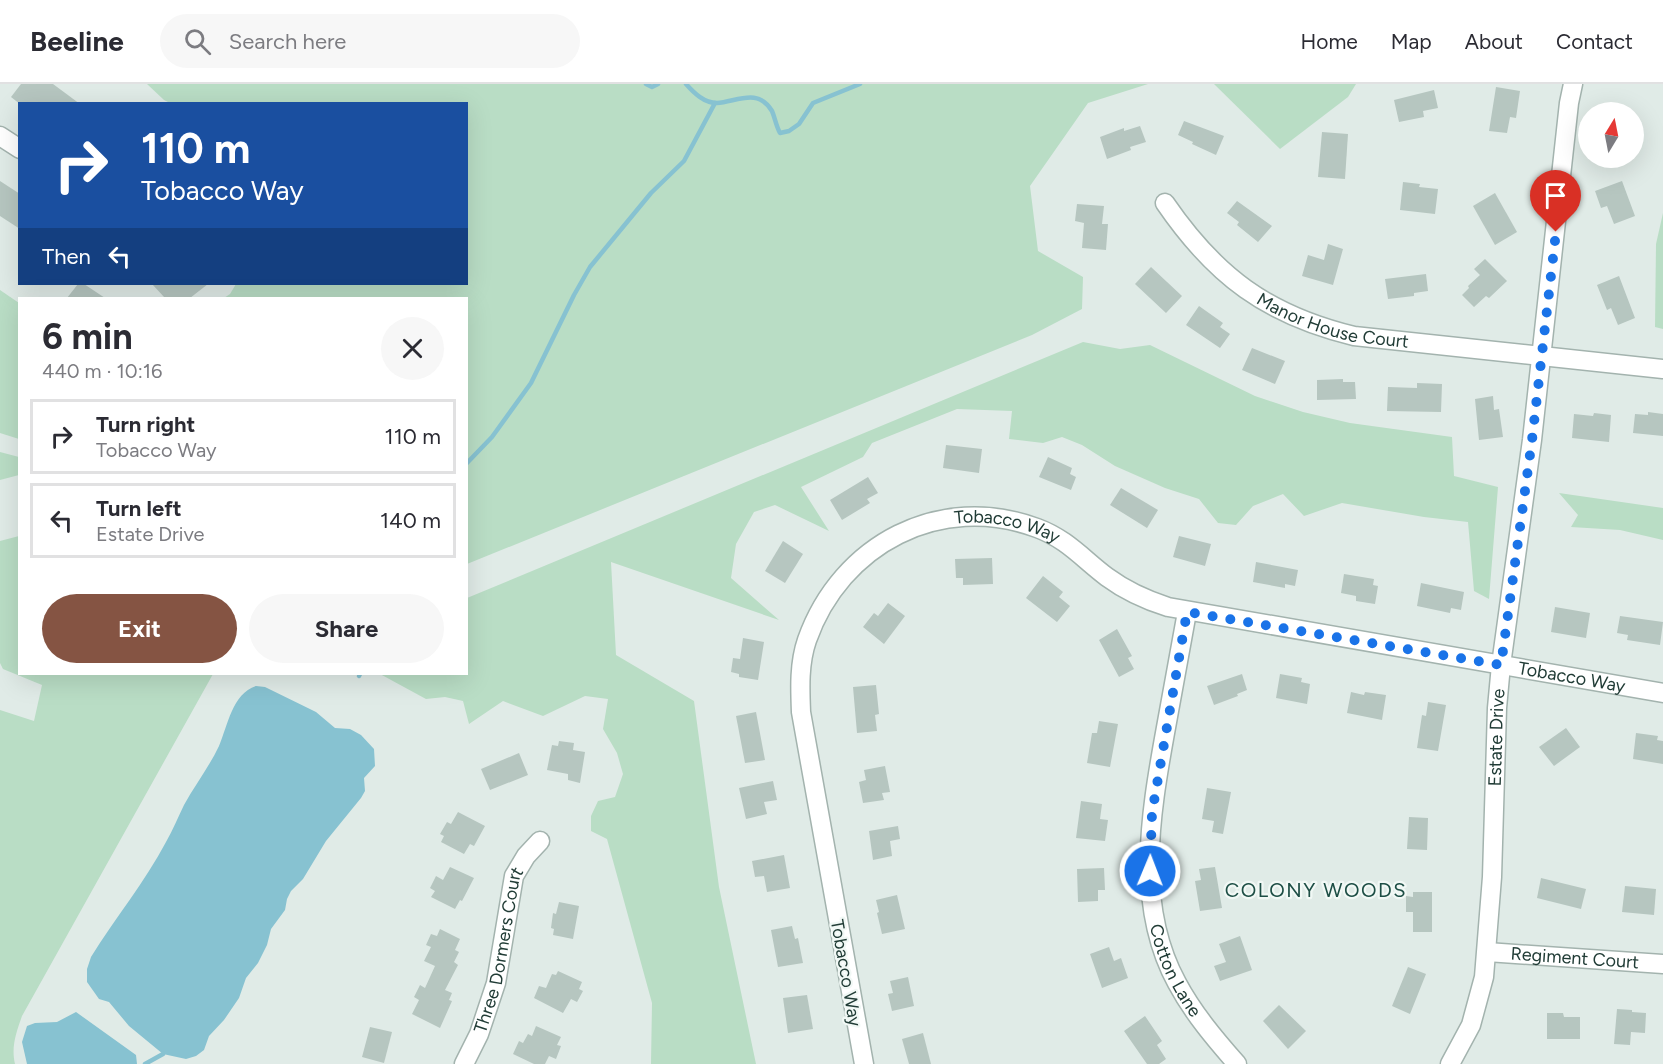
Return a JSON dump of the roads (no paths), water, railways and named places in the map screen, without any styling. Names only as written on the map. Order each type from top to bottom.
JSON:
[{"type":"street","name":"Estate Drive","points":[[1450,1064],[1471,1025],[1478,1004],[1487,952],[1492,877],[1497,708],[1501,665],[1542,357],[1568,114],[1574,84]]},
{"type":"street","points":[[0,136],[18,148]]},
{"type":"street","name":"Manor House Court","points":[[1166,203],[1184,230],[1232,280],[1253,296],[1310,324],[1354,336],[1663,369]]},
{"type":"street","name":"Tobacco Way","points":[[864,1064],[801,712],[800,687],[807,641],[828,597],[853,568],[881,544],[902,532],[924,523],[972,515],[1006,519],[1040,529],[1066,543],[1105,576],[1126,590],[1149,601],[1187,612],[1663,693]]},
{"type":"street","name":"Cotton Lane","points":[[1187,612],[1152,813],[1150,887],[1155,923],[1176,982],[1214,1038],[1237,1064]]},
{"type":"street","name":"Three Dormers Court","points":[[464,1064],[479,1034],[496,983],[514,876],[526,856],[540,841]]},
{"type":"street","name":"Regiment Court","points":[[1487,952],[1663,964]]},
{"type":"water","points":[[256,686],[265,687],[316,712],[335,728],[350,729],[361,735],[374,749],[375,766],[364,778],[365,791],[361,798],[326,841],[303,879],[291,891],[285,910],[271,929],[267,945],[258,963],[246,978],[239,998],[224,1020],[209,1036],[204,1050],[186,1059],[163,1054],[129,1026],[109,1002],[99,999],[87,982],[87,969],[91,957],[158,857],[184,805],[215,754],[236,703],[248,690]]},
{"type":"water","points":[[76,1012],[136,1055],[137,1064],[27,1064],[22,1042],[27,1026],[35,1023],[57,1022]]},
{"type":"waterway","points":[[646,84],[652,87],[658,84]]},
{"type":"waterway","points":[[686,84],[700,97],[712,103],[746,98],[760,99],[772,111],[780,133],[789,131],[799,124],[813,103],[860,84]]},
{"type":"waterway","points":[[468,462],[492,437],[531,383],[590,267],[651,193],[684,161],[715,103]]},
{"type":"waterway","points":[[145,1064],[163,1054]]},
{"type":"district","name":"COLONY WOODS","points":[[1316,890]]}]
